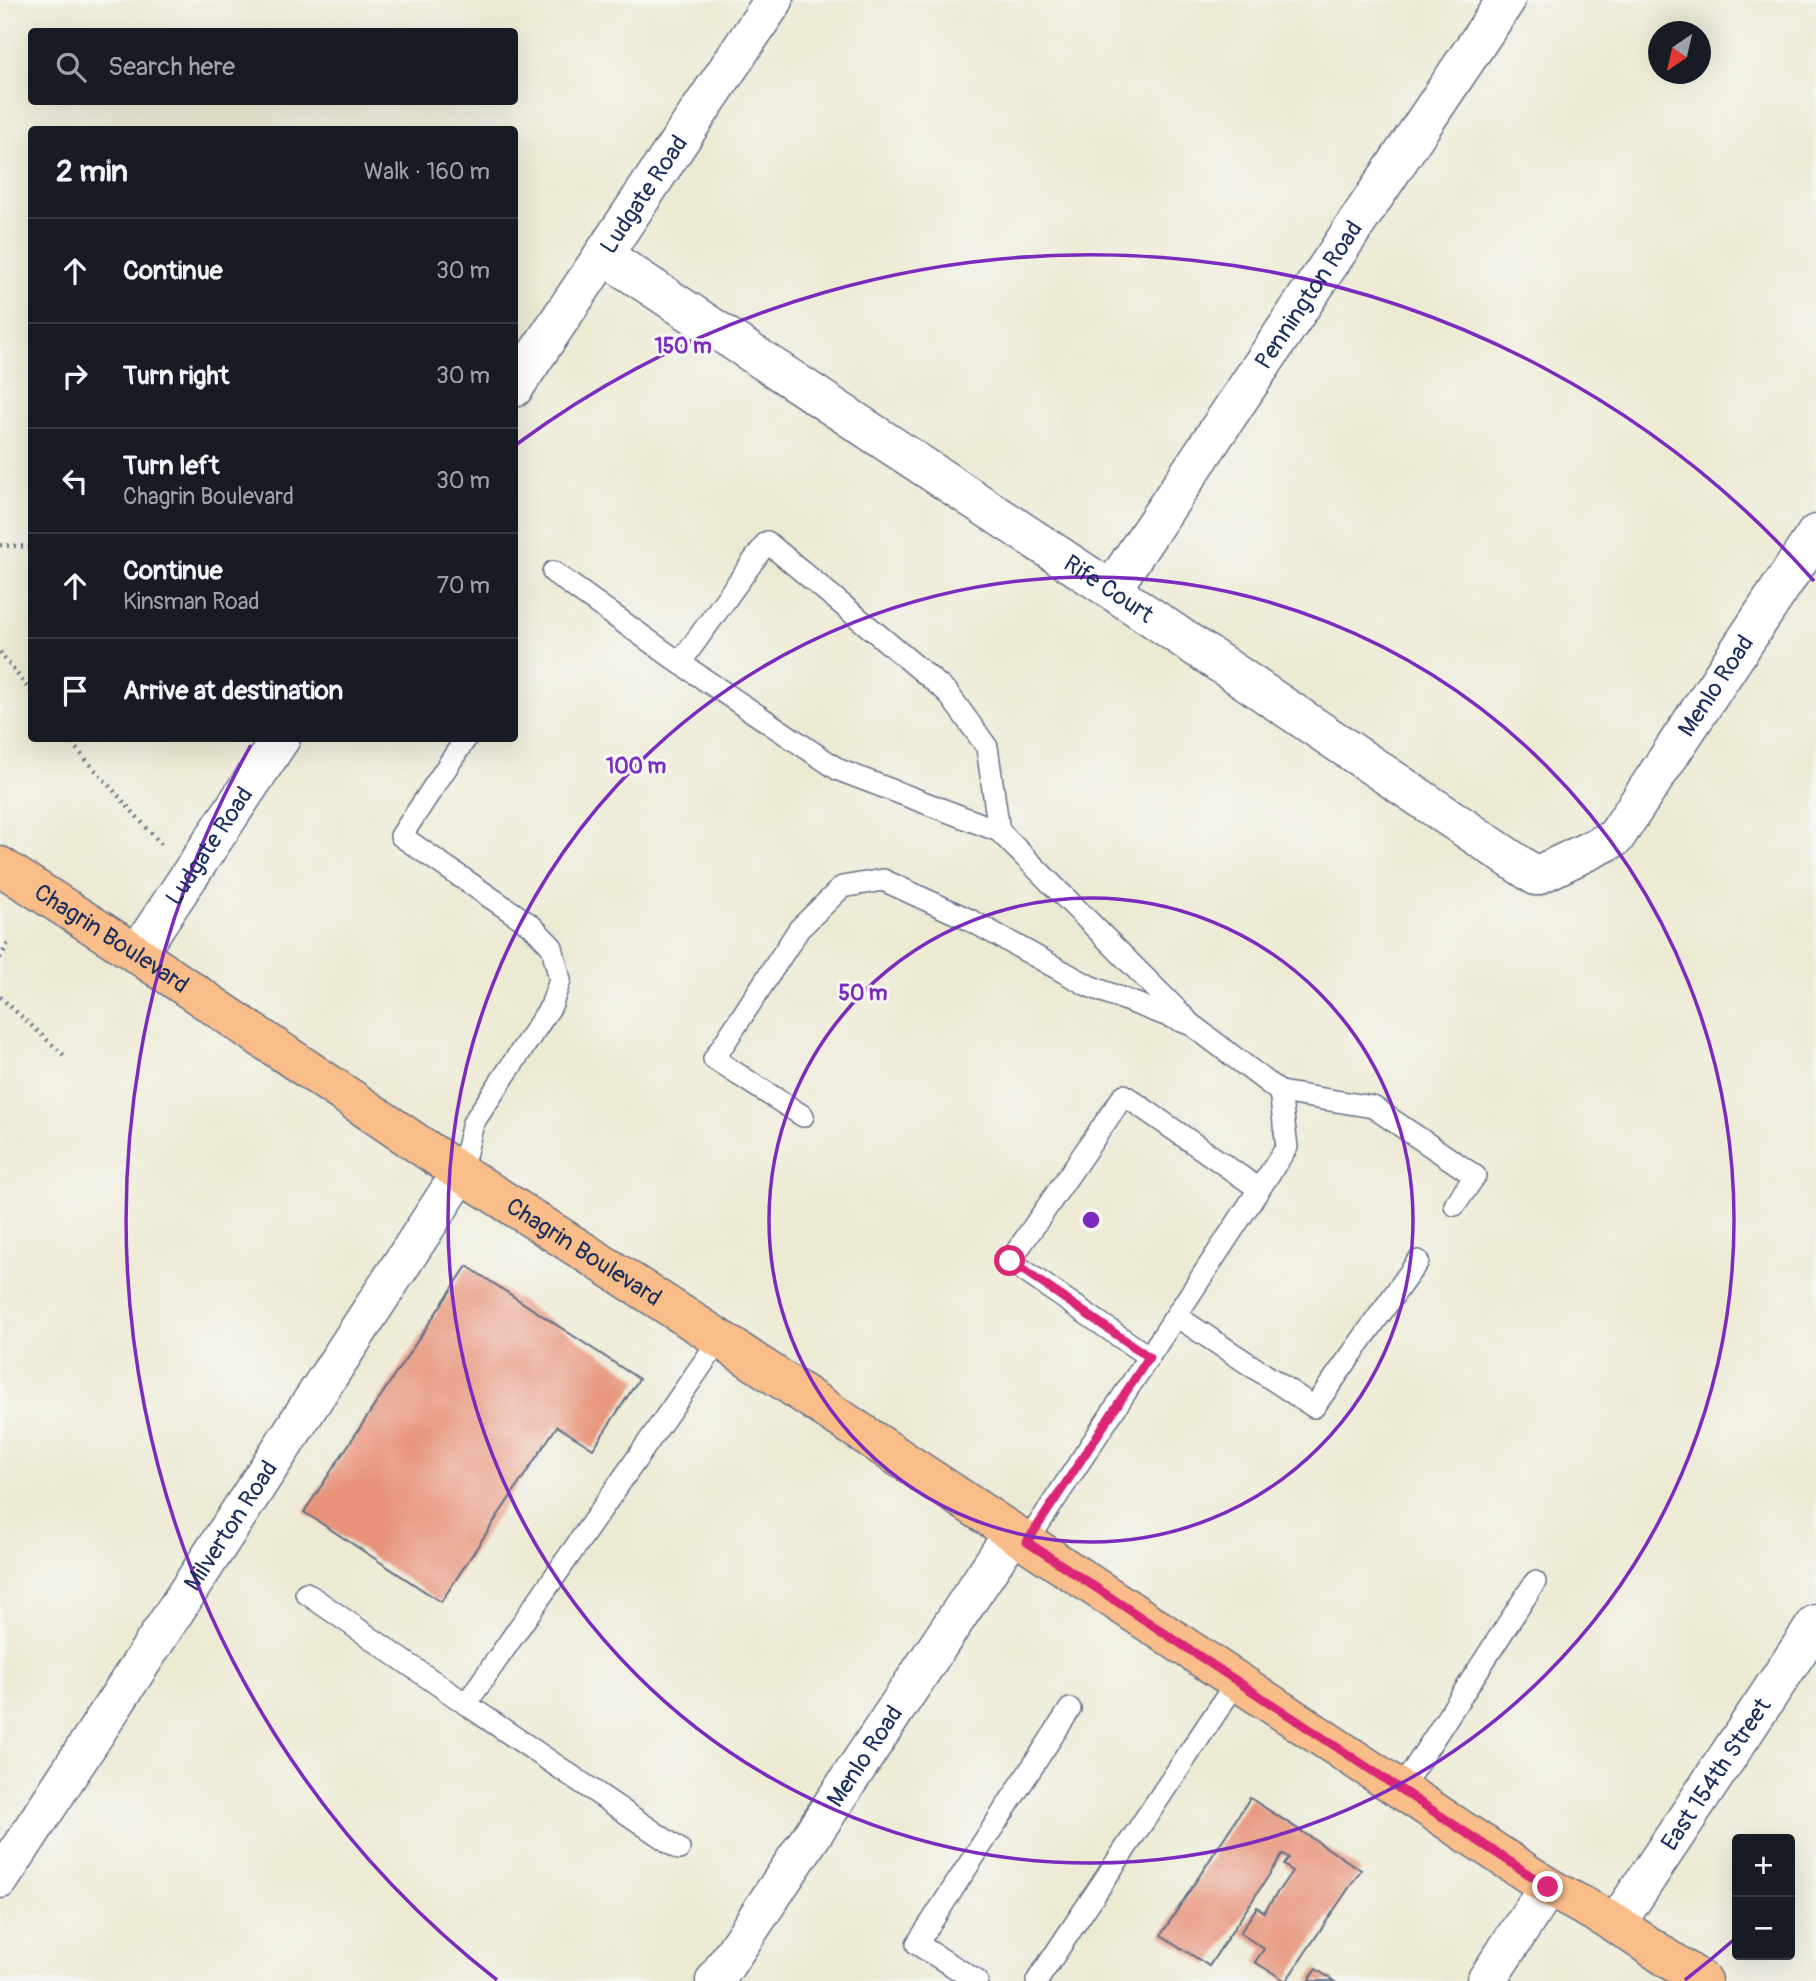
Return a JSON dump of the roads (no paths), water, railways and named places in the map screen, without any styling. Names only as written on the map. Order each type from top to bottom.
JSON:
[{"type":"main road","name":"Chagrin Boulevard","points":[[0,866],[137,954],[461,1173],[720,1339],[1548,1887],[1616,1924],[1702,1981]]},
{"type":"street","name":"Ludgate Road","points":[[518,382],[774,0]]},
{"type":"street","name":"Pennington Road","points":[[1111,590],[1506,0]]},
{"type":"street","name":"Rife Court","points":[[603,255],[1111,590],[1536,876],[1615,838]]},
{"type":"street","name":"Menlo Road","points":[[1615,838],[1816,534]]},
{"type":"street","name":"Ludgate Road","points":[[137,954],[278,742]]},
{"type":"street","name":"Milverton Road","points":[[0,1879],[461,1173]]},
{"type":"street","name":"Menlo Road","points":[[715,1981],[1020,1538]]},
{"type":"street","name":"East 154th Street","points":[[1616,1924],[1816,1624]]},
{"type":"street","points":[[1486,1981],[1548,1887]]},
{"type":"lane","points":[[680,663],[767,542],[947,692],[987,747],[999,831]]},
{"type":"lane","points":[[553,572],[680,663],[839,770],[999,831],[1192,1025],[1280,1092],[1373,1107],[1475,1176],[1455,1205]]},
{"type":"lane","points":[[461,1173],[473,1123],[551,1006],[559,980],[552,947],[532,926],[401,836],[463,742]]},
{"type":"lane","points":[[803,1116],[714,1059],[799,929],[842,887],[883,880],[970,920],[1089,986],[1192,1025]]},
{"type":"lane","points":[[1020,1538],[1149,1357],[1287,1147],[1280,1092]]},
{"type":"lane","points":[[1149,1357],[1010,1261],[1124,1095],[1259,1189]]},
{"type":"lane","points":[[1176,1316],[1314,1407],[1418,1261]]},
{"type":"lane","points":[[466,1704],[720,1339]]},
{"type":"lane","points":[[1401,1790],[1535,1582]]},
{"type":"lane","points":[[306,1593],[679,1849]]},
{"type":"lane","points":[[1037,1981],[1237,1681]]},
{"type":"lane","points":[[977,1981],[918,1944],[1070,1709]]}]
